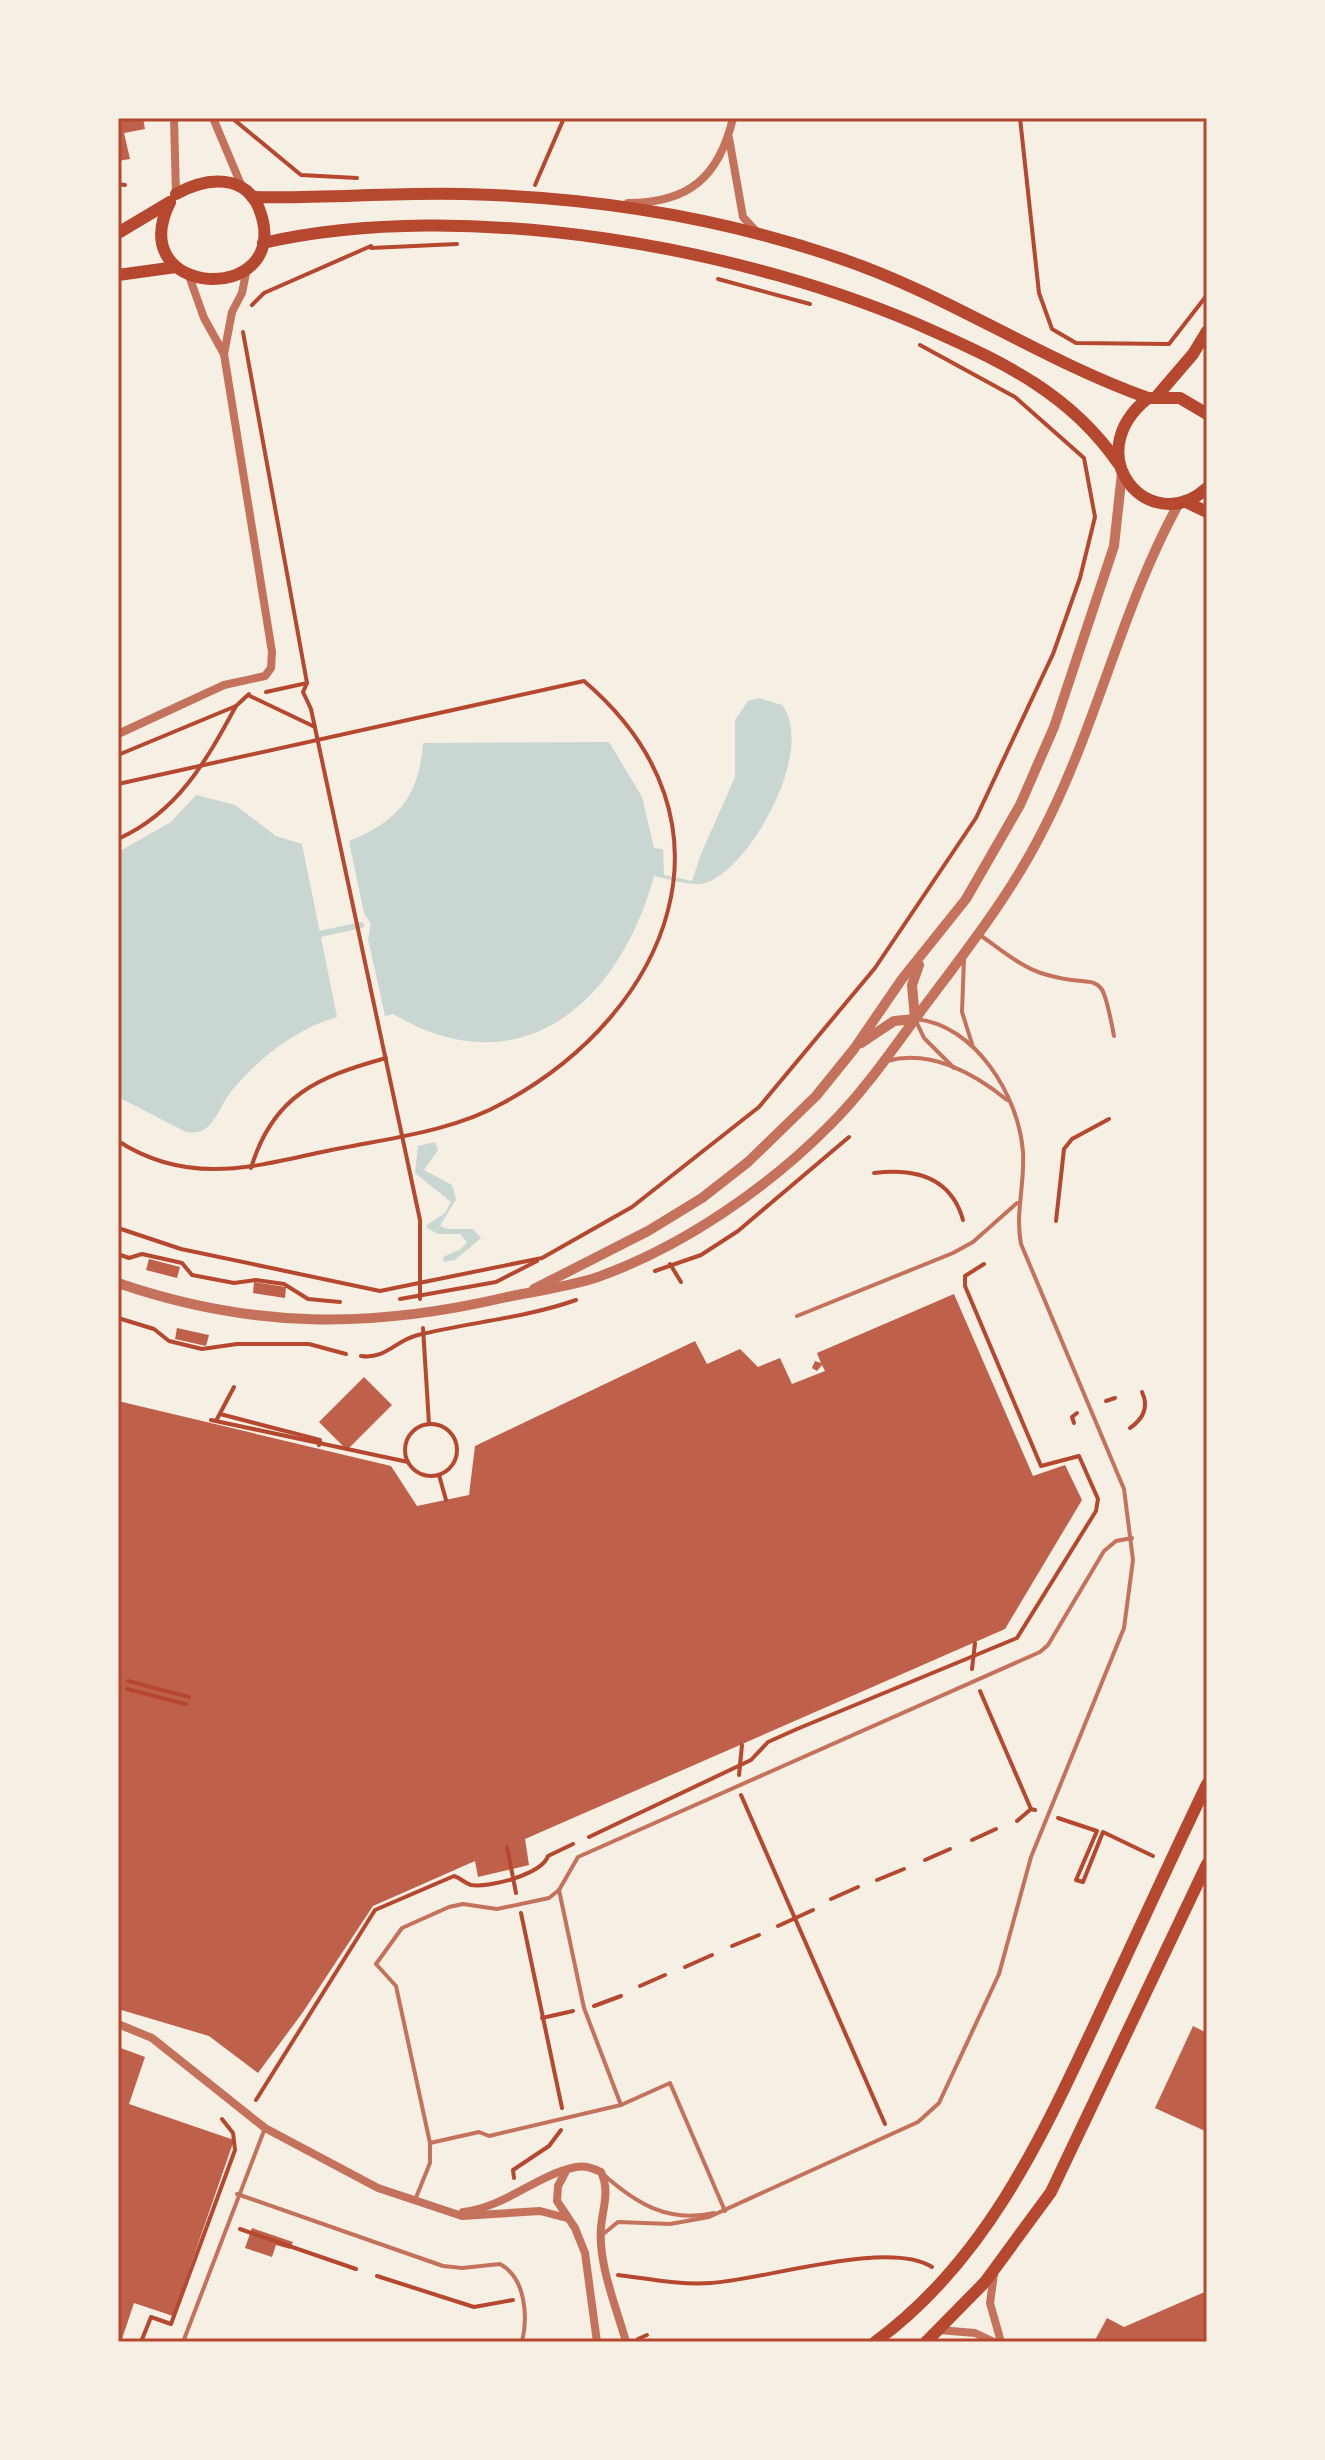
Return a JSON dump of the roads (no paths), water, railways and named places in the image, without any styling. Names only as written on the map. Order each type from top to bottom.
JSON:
[{"type":"main road","points":[[118,233],[195,183],[216,179],[248,193],[464,194],[600,204],[699,219],[839,258],[914,287],[1077,369],[1153,397],[1180,398],[1207,414]]},
{"type":"main road","points":[[173,198],[161,228],[167,255],[176,267],[189,276],[219,281],[247,268],[263,243],[260,211],[248,193]]},
{"type":"main road","points":[[263,243],[321,234],[411,228],[574,234],[635,243],[790,277],[893,313],[998,360],[1095,429],[1139,493],[1164,504],[1182,502],[1207,488]]},
{"type":"main road","points":[[118,275],[176,267]]},
{"type":"main road","points":[[1120,468],[1118,442],[1135,408],[1153,397],[1193,354],[1207,331]]},
{"type":"main road","points":[[1182,502],[1207,512]]},
{"type":"main road","points":[[875,2342],[946,2276],[995,2217],[1015,2185],[1060,2099],[1207,1784]]},
{"type":"main road","points":[[926,2342],[995,2269],[1051,2192],[1207,1864]]},
{"type":"street","points":[[173,198],[174,118]]},
{"type":"street","points":[[213,118],[248,193]]},
{"type":"street","points":[[600,204],[658,203],[699,184],[728,137],[733,118]]},
{"type":"street","points":[[728,137],[743,217],[766,237]]},
{"type":"street","points":[[224,354],[232,312],[242,293],[247,268]]},
{"type":"street","points":[[118,734],[224,685],[265,676],[271,668],[272,652],[241,475],[240,439],[224,354],[204,318],[189,276]]},
{"type":"street","points":[[525,1293],[621,1246],[702,1198],[791,1121],[854,1049],[902,979],[927,951],[987,867],[1020,805],[1054,727],[1114,546],[1120,468]]},
{"type":"street","points":[[118,1283],[214,1310],[279,1320],[357,1322],[422,1314],[564,1287],[618,1268],[739,1200],[831,1124],[882,1063],[978,934],[1056,804],[1091,723],[1146,567],[1182,502]]},
{"type":"street","points":[[915,1019],[912,985],[927,951]]},
{"type":"street","points":[[854,1049],[894,1021],[915,1019]]},
{"type":"street","points":[[118,2024],[152,2038],[265,2128],[378,2188],[414,2202],[478,2217],[540,2211],[567,2218]]},
{"type":"street","points":[[449,2212],[485,2208],[567,2170],[588,2166],[601,2172],[606,2188],[601,2237],[626,2342]]},
{"type":"street","points":[[567,2170],[557,2193],[561,2209],[585,2253],[597,2342]]},
{"type":"street","points":[[995,2269],[990,2303],[1001,2342]]},
{"type":"street","points":[[939,2330],[975,2333],[994,2342]]},
{"type":"lane","points":[[978,934],[1042,974],[1095,981],[1106,993],[1114,1036]]},
{"type":"lane","points":[[601,2237],[618,2222],[681,2223],[725,2211],[918,2122],[939,2103],[999,1974],[1031,1857],[1114,1655],[1129,1607],[1132,1538],[1124,1489],[1021,1244],[1018,1202],[1023,1150],[1009,1101],[973,1047],[962,1012],[965,952]]},
{"type":"lane","points":[[915,1019],[942,1026],[973,1047]]},
{"type":"lane","points":[[915,1019],[924,1038],[954,1068]]},
{"type":"lane","points":[[882,1063],[924,1057],[990,1086],[1009,1101]]},
{"type":"lane","points":[[797,1316],[953,1253],[973,1242],[1018,1202]]},
{"type":"lane","points":[[414,2202],[430,2163],[430,2143],[396,1986],[376,1964],[402,1928],[449,1907],[520,1906],[549,1898],[559,1890],[578,1857],[1040,1652],[1048,1645],[1104,1551],[1116,1541],[1132,1538]]},
{"type":"lane","points":[[559,1890],[584,2008],[621,2105]]},
{"type":"lane","points":[[430,2143],[479,2132],[489,2136],[567,2119],[621,2105],[670,2083],[725,2211]]},
{"type":"lane","points":[[183,2342],[237,2194],[265,2128]]},
{"type":"lane","points":[[601,2172],[632,2199],[658,2211],[684,2216],[725,2211]]},
{"type":"lane","points":[[237,2194],[443,2266],[462,2268],[500,2264],[514,2274],[522,2298],[525,2326],[522,2342]]},
{"type":"waterway","points":[[320,934],[361,925]]}]
